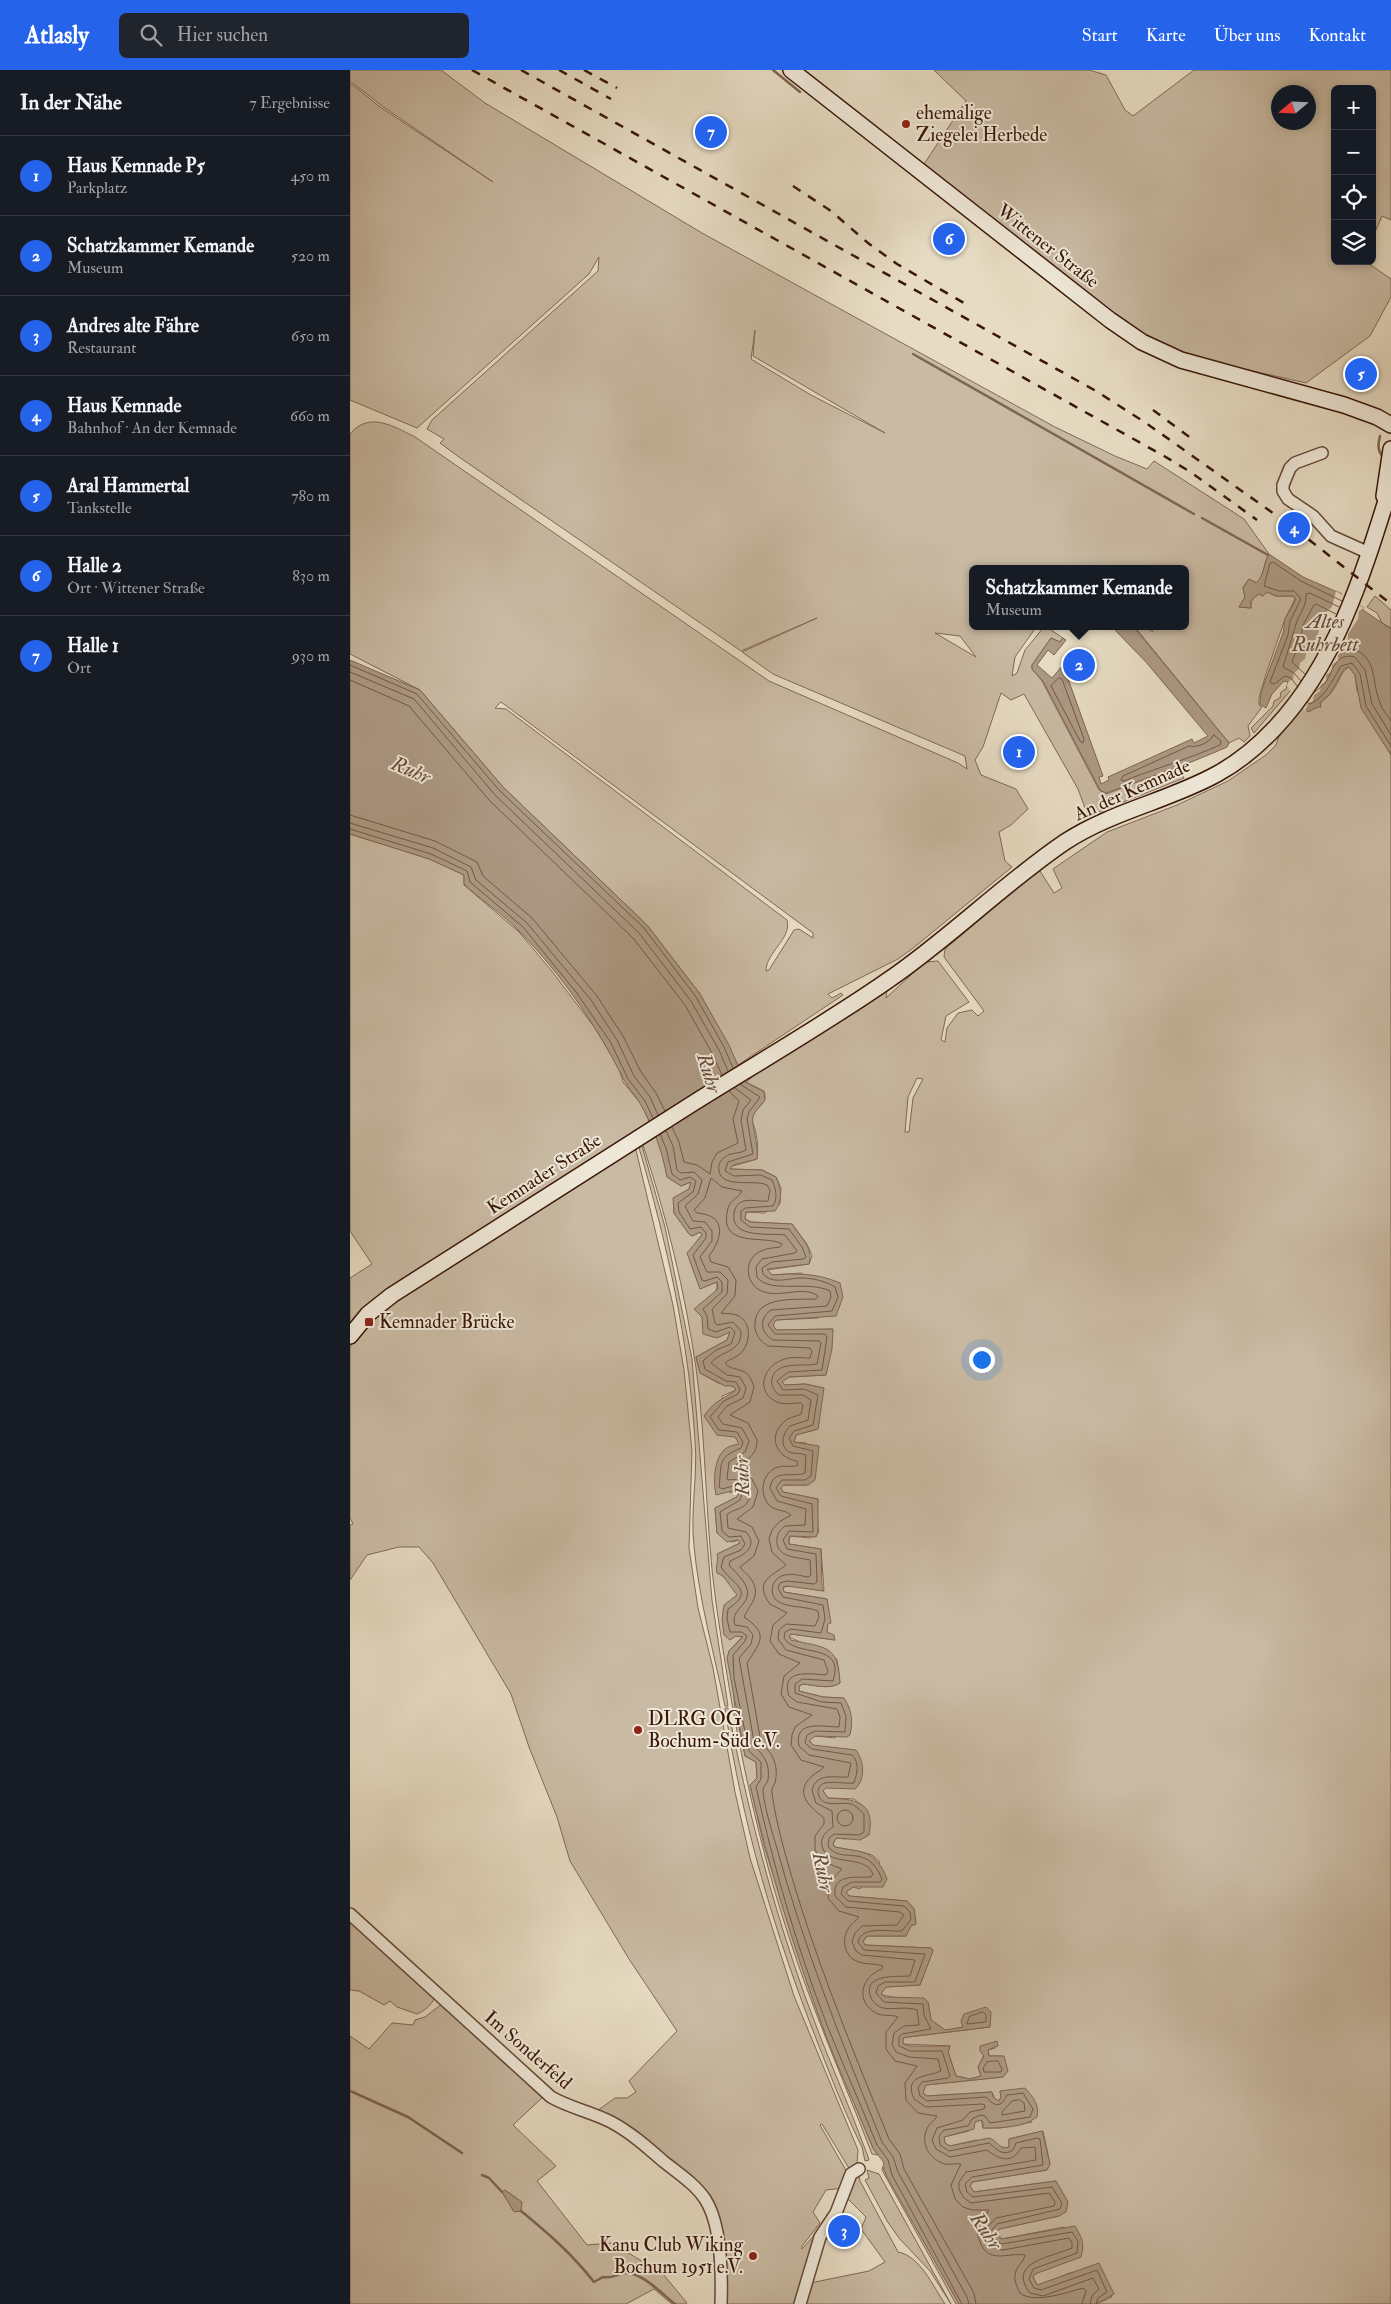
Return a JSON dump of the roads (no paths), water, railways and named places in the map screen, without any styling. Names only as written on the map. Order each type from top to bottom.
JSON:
[{"type":"main road","name":"Wittener Straße","points":[[791,70],[1110,320],[1142,342],[1181,360],[1312,395],[1377,416],[1391,425]]},
{"type":"main road","name":"Wittener Straße","points":[[1312,395],[1320,392],[1337,396],[1380,410],[1391,417]]},
{"type":"main road","name":"An der Kemnade","points":[[1383,508],[1391,449]]},
{"type":"main road","name":"An der Kemnade","points":[[767,1056],[913,963],[1040,860],[1072,838],[1105,819],[1214,776],[1245,756],[1277,726],[1298,701],[1316,673],[1352,600],[1391,485]]},
{"type":"main road","name":"Kemnader Straße","points":[[350,1336],[374,1308],[767,1056]]},
{"type":"street","points":[[1322,453],[1295,463],[1290,468],[1283,485],[1283,491],[1288,499],[1314,516],[1331,536],[1369,553]]},
{"type":"street","name":"Im Sonderfeld","points":[[350,1914],[552,2097],[564,2105],[611,2122],[630,2134],[697,2188],[706,2201],[712,2215],[719,2245],[721,2304]]},
{"type":"street","points":[[800,2304],[820,2237],[836,2213],[851,2174],[859,2169]]},
{"type":"water","name":"Altes Ruhrbett","points":[[1269,554],[1303,577],[1335,591],[1391,629],[1391,755],[1361,708],[1355,675],[1349,667],[1344,669],[1330,694],[1320,702],[1321,707],[1308,712],[1288,682],[1284,681],[1272,694],[1266,708],[1260,704],[1261,692],[1283,633],[1285,619],[1296,599],[1293,596],[1276,596],[1267,592],[1263,596],[1259,594],[1250,601],[1251,608],[1239,607],[1245,597],[1243,588],[1249,579],[1256,583],[1259,580]]},
{"type":"water","points":[[1115,630],[1136,630],[1229,743],[1227,747],[1182,766],[1106,793],[1100,790],[1043,681],[1032,669],[1032,665],[1051,638],[1060,642],[1063,638],[1066,640],[1054,655],[1048,650],[1037,665],[1052,678],[1063,665],[1103,776],[1099,777],[1101,784],[1109,780],[1108,777],[1192,739],[1194,743],[1208,736],[1146,662]]},
{"type":"water","name":"Ruhr","points":[[350,660],[420,690],[503,787],[647,925],[700,994],[729,1045],[745,1082],[764,1092],[765,1100],[753,1117],[757,1159],[733,1165],[730,1169],[762,1170],[776,1177],[780,1190],[780,1199],[775,1211],[746,1212],[745,1219],[751,1222],[792,1224],[808,1248],[810,1253],[809,1264],[767,1269],[772,1275],[806,1274],[823,1277],[840,1283],[843,1297],[836,1316],[776,1320],[773,1325],[776,1330],[833,1329],[832,1349],[826,1375],[789,1377],[782,1382],[785,1385],[805,1384],[824,1388],[818,1429],[796,1435],[794,1442],[819,1446],[815,1480],[808,1485],[784,1485],[781,1488],[783,1492],[818,1499],[816,1537],[790,1536],[788,1540],[789,1544],[821,1549],[822,1587],[824,1591],[783,1587],[784,1592],[827,1599],[831,1623],[828,1624],[827,1632],[834,1635],[835,1640],[791,1634],[789,1637],[791,1640],[827,1650],[832,1654],[839,1670],[840,1683],[827,1687],[803,1684],[799,1686],[799,1691],[823,1697],[844,1698],[851,1716],[850,1735],[847,1737],[815,1736],[809,1741],[813,1745],[856,1750],[861,1759],[863,1770],[861,1780],[855,1789],[826,1788],[823,1791],[828,1798],[846,1799],[861,1804],[869,1815],[869,1835],[860,1840],[836,1838],[833,1844],[835,1847],[861,1852],[873,1857],[883,1869],[887,1879],[883,1887],[853,1887],[846,1892],[849,1896],[907,1901],[914,1909],[916,1924],[911,1926],[906,1936],[867,1936],[863,1941],[865,1945],[931,1948],[933,1951],[920,1985],[886,1987],[881,1994],[885,1997],[924,1998],[928,2002],[931,2020],[945,2030],[963,2027],[961,2021],[964,2014],[986,2007],[991,2012],[990,2027],[908,2037],[903,2038],[903,2044],[911,2046],[950,2046],[948,2052],[956,2076],[970,2079],[981,2076],[978,2067],[984,2056],[980,2051],[980,2046],[997,2041],[998,2046],[988,2050],[989,2056],[1004,2056],[1008,2071],[1003,2077],[926,2085],[923,2093],[927,2096],[992,2092],[993,2097],[999,2101],[1001,2097],[1000,2091],[1025,2088],[1031,2095],[1037,2105],[1038,2113],[1037,2117],[1031,2121],[1011,2127],[983,2128],[981,2120],[975,2122],[974,2129],[944,2137],[945,2143],[950,2146],[989,2138],[1003,2148],[1006,2148],[1009,2147],[1009,2139],[1042,2131],[1050,2164],[1047,2170],[972,2182],[970,2186],[974,2192],[1056,2181],[1068,2202],[1066,2212],[1059,2216],[1000,2229],[996,2232],[998,2237],[1002,2239],[1075,2226],[1082,2241],[1081,2257],[1035,2274],[1033,2277],[1037,2285],[1099,2263],[1114,2294],[1096,2304],[959,2304],[887,2177],[883,2167],[884,2163],[873,2148],[840,2071],[801,1966],[773,1876],[750,1785],[757,1778],[756,1762],[745,1756],[727,1658],[729,1651],[743,1637],[736,1636],[730,1640],[724,1635],[722,1619],[724,1605],[737,1595],[723,1576],[717,1573],[717,1554],[740,1543],[738,1540],[727,1542],[717,1533],[715,1508],[737,1497],[739,1493],[736,1490],[716,1495],[716,1465],[724,1450],[739,1444],[735,1437],[717,1435],[704,1416],[715,1404],[736,1390],[733,1386],[725,1386],[700,1373],[696,1357],[727,1340],[730,1332],[717,1338],[703,1334],[702,1317],[694,1309],[718,1289],[717,1282],[700,1289],[687,1253],[702,1235],[700,1232],[692,1236],[689,1234],[674,1213],[673,1198],[689,1189],[691,1182],[681,1186],[667,1177],[660,1149],[650,1122],[602,1040],[564,983],[519,931],[464,884],[464,875],[429,859],[350,834]]},
{"type":"water","points":[[505,2190],[522,2202],[521,2211],[514,2212],[502,2192]]},
{"type":"waterway","points":[[773,70],[800,92]]},
{"type":"waterway","points":[[913,354],[1194,514]]},
{"type":"waterway","points":[[1380,436],[1378,447],[1383,457]]},
{"type":"waterway","points":[[1202,518],[1268,555]]},
{"type":"waterway","points":[[350,2091],[408,2117],[462,2153]]},
{"type":"waterway","points":[[482,2175],[489,2178],[502,2192]]},
{"type":"waterway","points":[[521,2211],[559,2244],[594,2282],[603,2277],[625,2273],[631,2274],[645,2280],[675,2304]]},
{"type":"railway","points":[[472,70],[1164,456],[1189,471],[1257,520]]},
{"type":"railway","points":[[521,70],[1096,391],[1146,423],[1294,528],[1391,604]]},
{"type":"railway","points":[[559,70],[611,99]]},
{"type":"railway","points":[[584,70],[617,88]]},
{"type":"railway","points":[[793,186],[831,211],[868,243],[897,264],[969,306]]},
{"type":"railway","points":[[1153,410],[1192,439]]},
{"type":"place","name":"ehemalige Ziegelei Herbede","points":[[906,124]]},
{"type":"place","name":"Halle 1","points":[[711,132]]},
{"type":"place","name":"Halle 2","points":[[949,239]]},
{"type":"place","name":"Aral Hammertal","points":[[1361,374]]},
{"type":"place","name":"Haus Kemnade","points":[[1294,528]]},
{"type":"place","name":"Schatzkammer Kemande","points":[[1079,665]]},
{"type":"place","name":"Haus Kemnade P5","points":[[1019,752]]},
{"type":"place","name":"Kemnader Brücke","points":[[369,1322]]},
{"type":"place","name":"DLRG OG Bochum-Süd e.V.","points":[[638,1730]]},
{"type":"place","name":"Andres alte Fähre","points":[[844,2231]]},
{"type":"place","name":"Kanu Club Wiking Bochum 1951 e.V.","points":[[753,2256]]}]
